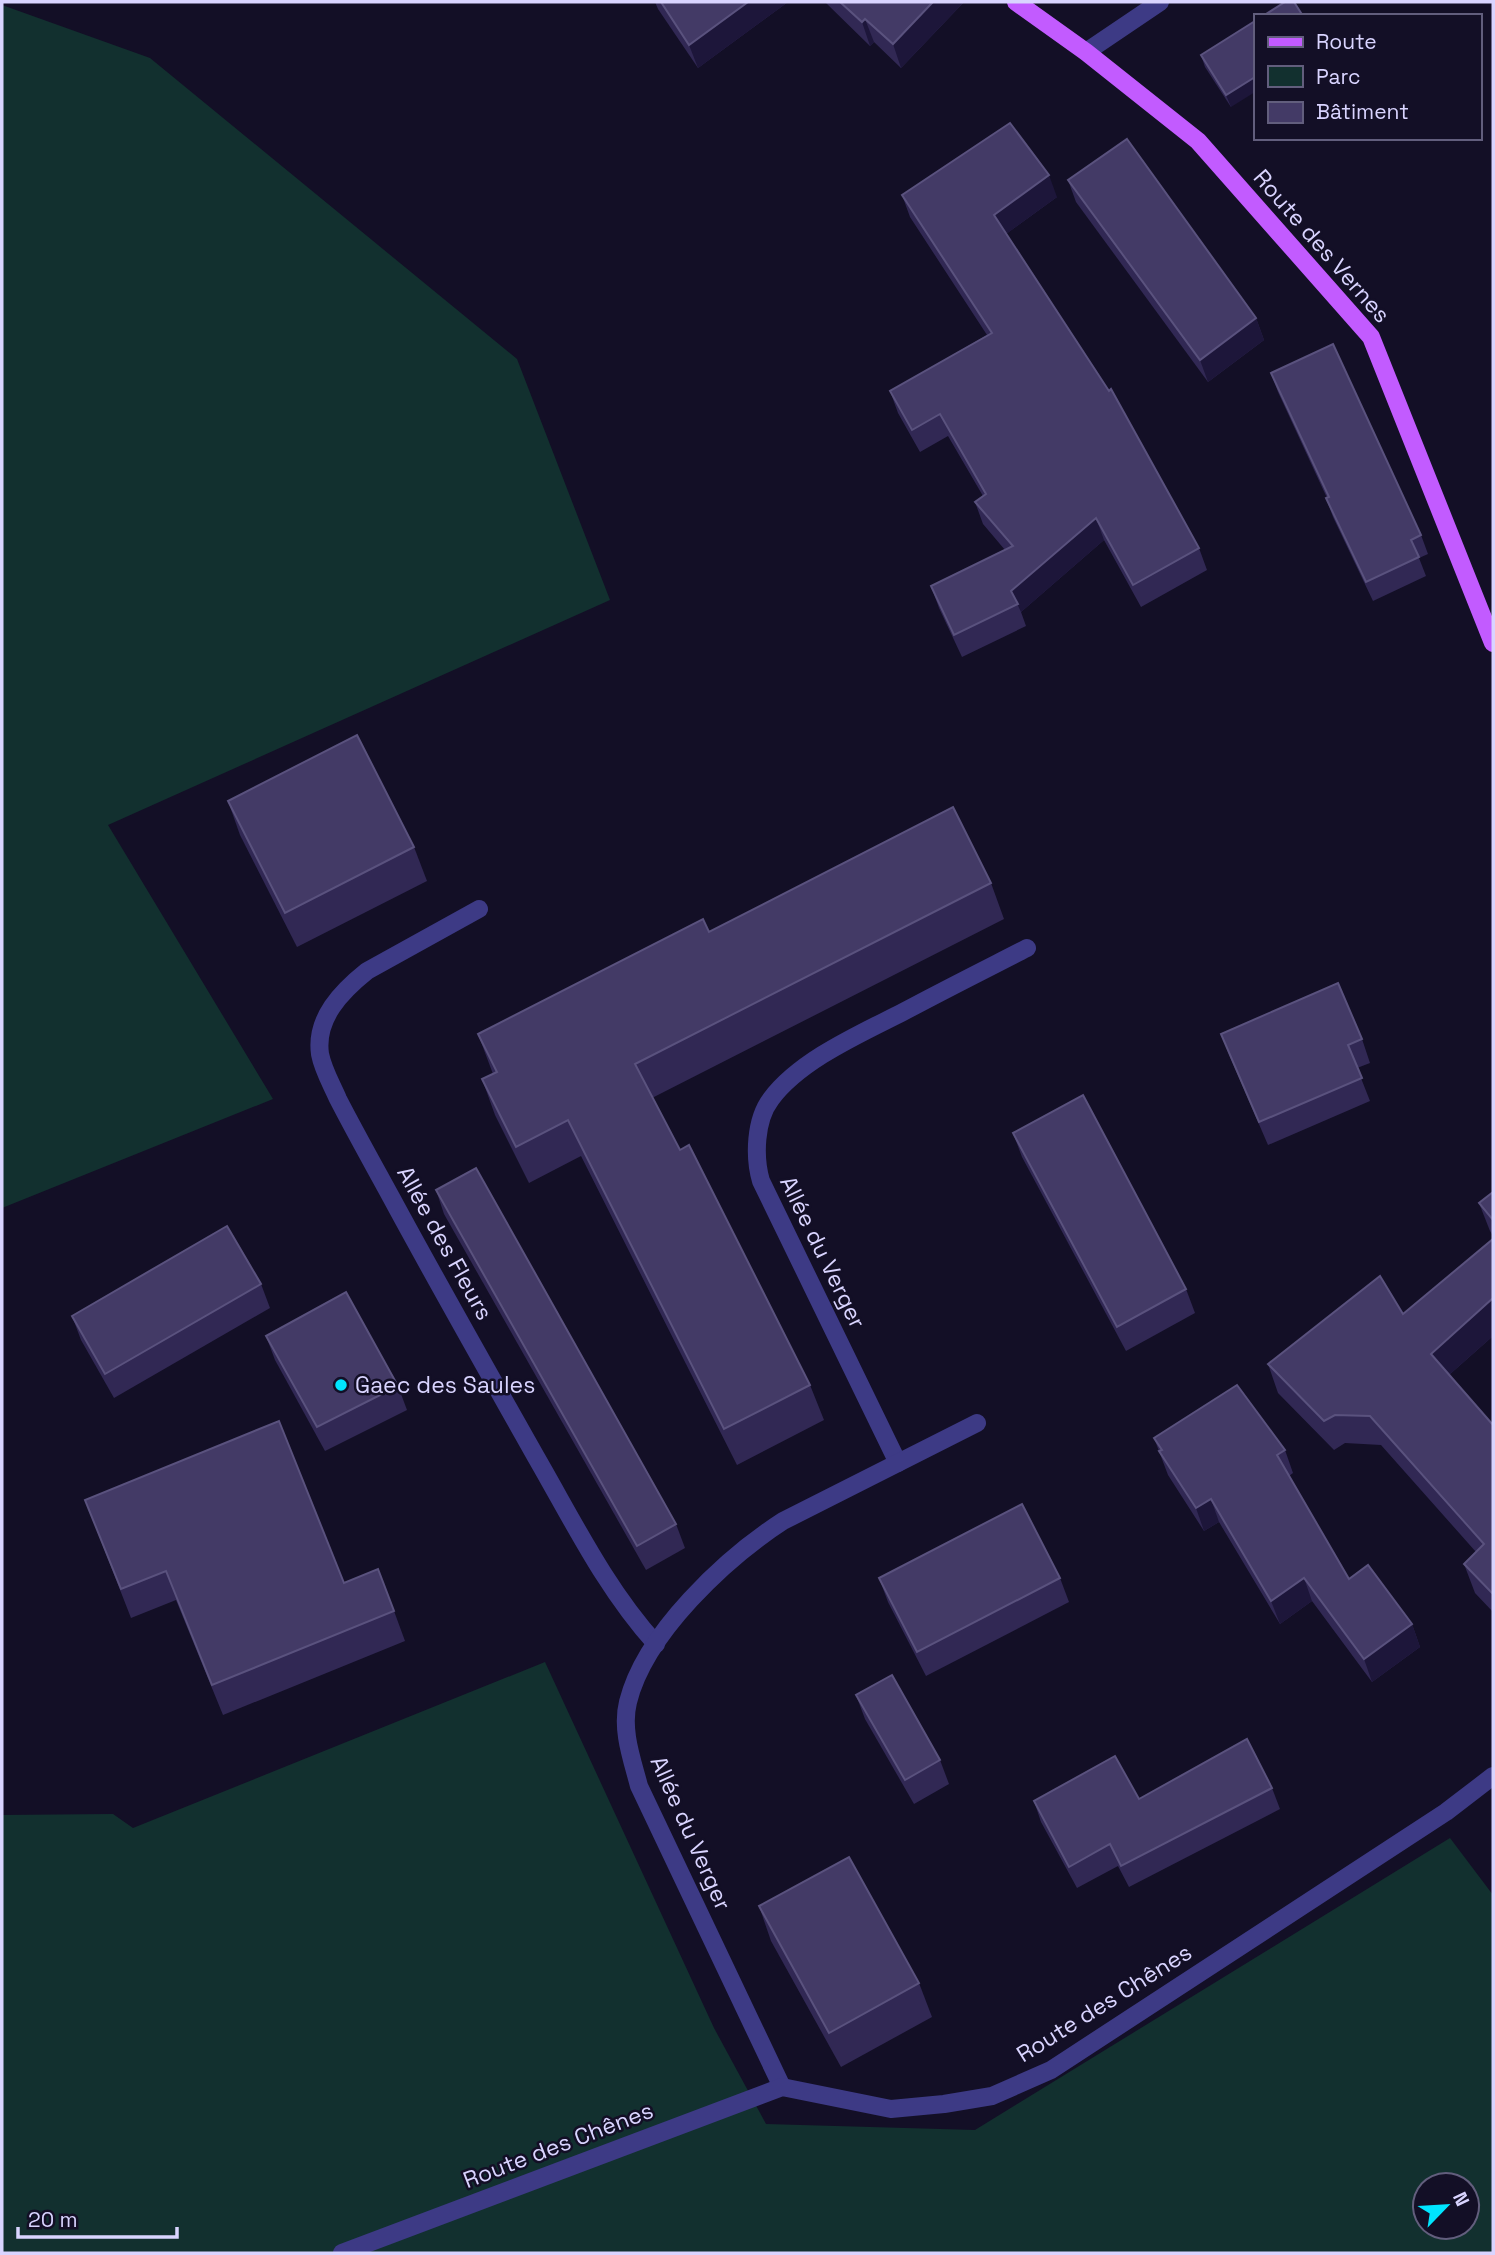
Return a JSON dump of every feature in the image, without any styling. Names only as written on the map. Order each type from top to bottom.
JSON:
[{"type":"main road","name":"Route des Vernes","points":[[1016,2],[1086,52],[1198,141],[1371,337],[1493,643]]},
{"type":"street","points":[[1086,52],[1160,2]]},
{"type":"street","name":"Allée des Fleurs","points":[[479,909],[367,971],[351,984],[335,999],[327,1015],[320,1036],[320,1055],[346,1114],[423,1257],[571,1518],[611,1585],[656,1644]]},
{"type":"street","name":"Allée du Verger","points":[[898,1463],[761,1181],[756,1162],[756,1142],[769,1102],[803,1068],[865,1032],[1027,948]]},
{"type":"street","name":"Allée du Verger","points":[[782,2087],[639,1786],[627,1740],[628,1702],[656,1644],[695,1595],[753,1541],[783,1521],[977,1423]]},
{"type":"street","name":"Route des Chênes","points":[[342,2253],[782,2087],[891,2109],[992,2096],[1051,2070],[1446,1812],[1493,1776]]},
{"type":"green space","points":[[2,5],[150,58],[517,359],[610,600],[108,825],[273,1099],[2,1208]]},
{"type":"green space","points":[[545,1662],[714,2028],[766,2124],[975,2130],[1450,1838],[1493,1895],[1493,2253],[2,2253],[2,1815],[113,1814],[133,1828]]},
{"type":"building","points":[[661,2],[748,2],[689,45]]},
{"type":"building","points":[[840,2],[933,2],[893,44],[865,19],[862,22]]},
{"type":"building","points":[[1285,2],[1294,2],[1302,14],[1266,14]]},
{"type":"building","points":[[1254,22],[1254,78],[1226,95],[1201,55]]},
{"type":"building","points":[[1010,123],[1049,175],[994,215],[1109,391],[1111,389],[1199,548],[1133,585],[1096,518],[1011,591],[1018,604],[954,635],[931,586],[1013,546],[975,502],[986,494],[940,414],[912,430],[890,391],[992,333],[902,195]]},
{"type":"building","points":[[1127,139],[1256,318],[1200,360],[1068,180]]},
{"type":"building","points":[[1333,344],[1421,535],[1411,540],[1419,557],[1366,582],[1271,373]]},
{"type":"building","points":[[357,735],[414,847],[285,913],[228,801]]},
{"type":"building","points":[[953,807],[991,883],[635,1064],[680,1150],[689,1145],[810,1385],[724,1429],[568,1120],[516,1147],[482,1079],[497,1072],[478,1034],[703,919],[709,932]]},
{"type":"building","points":[[1338,983],[1362,1039],[1348,1045],[1362,1078],[1259,1122],[1221,1034]]},
{"type":"building","points":[[1083,1095],[1186,1289],[1117,1327],[1013,1133]]},
{"type":"building","points":[[476,1168],[676,1524],[637,1546],[436,1190]]},
{"type":"building","points":[[1493,1192],[1493,1220],[1479,1203]]},
{"type":"building","points":[[227,1226],[261,1284],[105,1374],[72,1316]]},
{"type":"building","points":[[1493,1239],[1493,1298],[1431,1354],[1493,1425],[1493,1594],[1464,1564],[1484,1544],[1370,1416],[1335,1415],[1324,1421],[1268,1364],[1380,1276],[1403,1314]]},
{"type":"building","name":"Gaec des Saules","points":[[346,1292],[398,1386],[317,1427],[266,1336]]},
{"type":"building","points":[[1237,1385],[1285,1450],[1277,1455],[1349,1579],[1368,1565],[1412,1624],[1364,1659],[1304,1578],[1271,1601],[1211,1499],[1196,1508],[1159,1451],[1162,1450],[1154,1438]]},
{"type":"building","points":[[279,1421],[344,1583],[378,1569],[394,1611],[212,1685],[166,1571],[121,1589],[85,1500]]},
{"type":"building","points":[[1022,1504],[1060,1578],[917,1652],[879,1578]]},
{"type":"building","points":[[892,1675],[940,1760],[905,1780],[856,1695]]},
{"type":"building","points":[[1247,1739],[1272,1788],[1121,1866],[1110,1844],[1069,1867],[1034,1801],[1115,1756],[1139,1799]]},
{"type":"building","points":[[849,1857],[919,1983],[829,2033],[759,1906]]},
{"type":"place","name":"Gaec des Saules","points":[[341,1385]]}]
